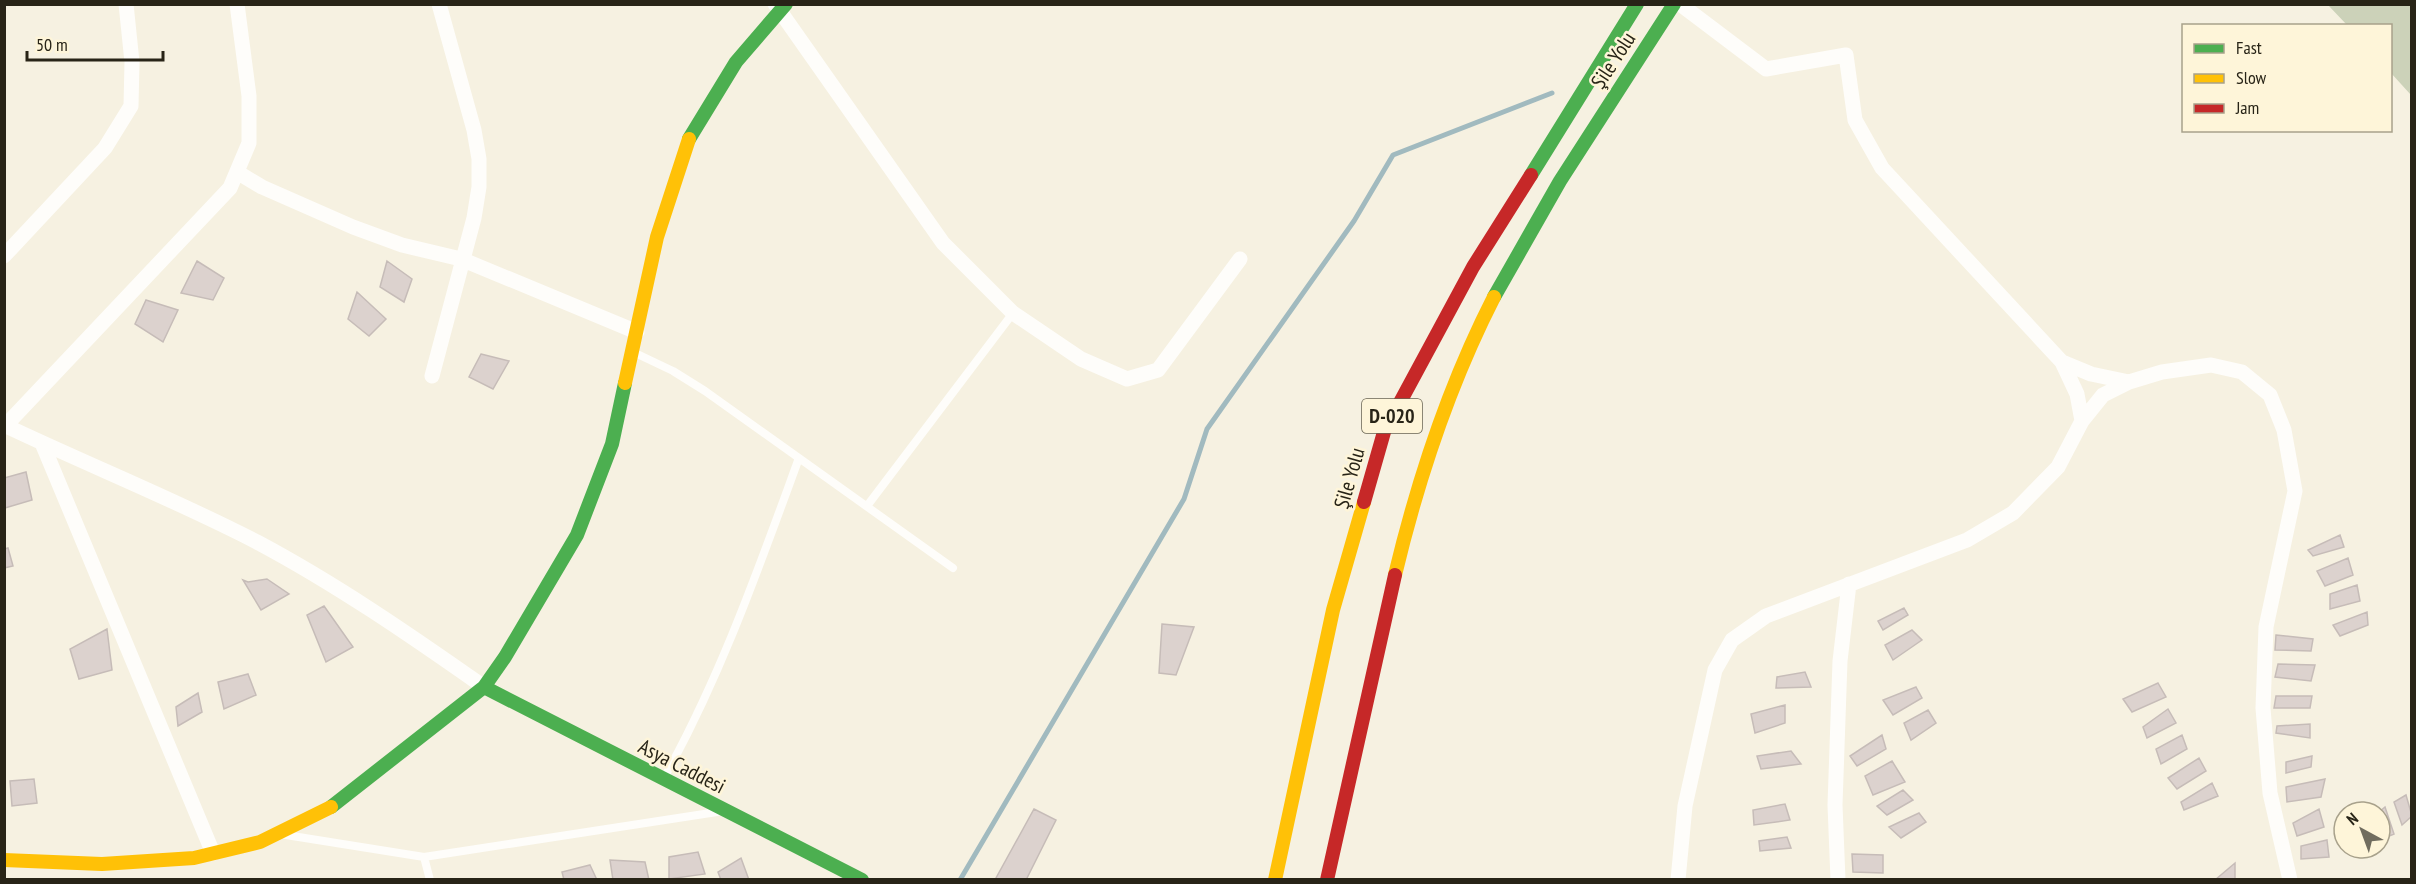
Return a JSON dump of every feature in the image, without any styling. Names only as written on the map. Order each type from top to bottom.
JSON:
[{"type":"main road","name":"Şile Yolu","points":[[1275,879],[1333,610],[1384,432],[1473,267],[1637,4]]},
{"type":"main road","name":"Şile Yolu","points":[[1327,879],[1397,558],[1415,493],[1461,368],[1488,309],[1554,191],[1674,4]]},
{"type":"main road","points":[[4,860],[102,864],[194,858],[260,842],[331,807],[484,687],[505,657],[577,535],[612,444],[657,237],[687,141],[736,62],[780,7]]},
{"type":"main road","name":"Asya Caddesi","points":[[484,687],[724,811],[862,879]]},
{"type":"street","points":[[4,256],[105,148],[131,106],[132,62],[126,4]]},
{"type":"street","points":[[237,4],[249,96],[249,143],[230,188],[5,425],[190,508],[259,543],[369,609],[484,687]]},
{"type":"street","points":[[432,375],[461,259],[474,218],[479,187],[479,159],[474,130],[439,4]]},
{"type":"street","points":[[1680,4],[1766,69],[1846,55],[1856,120],[1882,168],[2062,362],[2078,393],[2082,421]]},
{"type":"street","points":[[780,7],[942,243],[1013,313],[1081,359],[1127,379],[1158,369],[1240,260]]},
{"type":"street","points":[[237,172],[262,188],[362,230],[402,245],[461,259],[637,332]]},
{"type":"street","points":[[2062,362],[2091,374],[2129,382]]},
{"type":"street","points":[[1678,879],[1685,806],[1715,670],[1732,640],[1766,616],[1967,540],[2013,513],[2058,467],[2082,421],[2103,395],[2129,382],[2162,372],[2211,365],[2242,372],[2270,395],[2284,430],[2295,491],[2266,627],[2264,708],[2270,793],[2290,879]]},
{"type":"street","points":[[42,443],[213,853]]},
{"type":"street","points":[[1838,879],[1835,805],[1840,662],[1849,584]]},
{"type":"lane","points":[[867,506],[1013,313]]},
{"type":"lane","points":[[632,352],[689,380],[953,568]]},
{"type":"lane","points":[[664,780],[722,663],[799,458]]},
{"type":"lane","points":[[278,834],[424,857],[724,811]]},
{"type":"lane","points":[[424,857],[430,879]]},
{"type":"green space","points":[[2328,5],[2411,5],[2411,95],[2392,74],[2392,24],[2346,24]]},
{"type":"building","points":[[197,261],[224,278],[213,300],[181,293]]},
{"type":"building","points":[[387,261],[412,279],[404,302],[380,287]]},
{"type":"building","points":[[357,292],[386,319],[369,336],[348,319]]},
{"type":"building","points":[[146,300],[178,310],[163,342],[135,324]]},
{"type":"building","points":[[481,354],[509,361],[493,389],[469,377]]},
{"type":"building","points":[[26,472],[32,500],[5,508],[4,478]]},
{"type":"building","points":[[2340,535],[2344,547],[2313,556],[2308,550]]},
{"type":"building","points":[[8,548],[13,566],[4,568],[4,549]]},
{"type":"building","points":[[2348,558],[2353,575],[2325,586],[2317,571]]},
{"type":"building","points":[[267,579],[289,594],[261,610],[243,580],[248,582]]},
{"type":"building","points":[[2357,585],[2360,601],[2330,609],[2330,594]]},
{"type":"building","points":[[324,606],[353,647],[326,662],[307,615]]},
{"type":"building","points":[[1904,608],[1908,615],[1883,630],[1878,621]]},
{"type":"building","points":[[2367,612],[2368,625],[2340,636],[2333,625]]},
{"type":"building","points":[[1162,624],[1194,627],[1176,675],[1159,673]]},
{"type":"building","points":[[107,629],[112,670],[79,679],[70,649]]},
{"type":"building","points":[[1912,630],[1922,640],[1893,660],[1885,645]]},
{"type":"building","points":[[2276,635],[2313,639],[2311,651],[2275,650]]},
{"type":"building","points":[[2278,664],[2315,665],[2311,681],[2275,677]]},
{"type":"building","points":[[1805,672],[1811,687],[1776,688],[1777,677]]},
{"type":"building","points":[[248,674],[256,695],[224,709],[218,682]]},
{"type":"building","points":[[2158,683],[2166,697],[2132,712],[2123,699]]},
{"type":"building","points":[[1916,687],[1922,698],[1893,715],[1883,700]]},
{"type":"building","points":[[198,693],[202,712],[178,726],[176,707]]},
{"type":"building","points":[[2276,696],[2312,696],[2310,708],[2274,708]]},
{"type":"building","points":[[1785,705],[1785,723],[1755,733],[1751,714]]},
{"type":"building","points":[[2168,709],[2176,723],[2147,738],[2143,727]]},
{"type":"building","points":[[1928,710],[1936,723],[1911,740],[1904,723]]},
{"type":"building","points":[[2310,724],[2310,738],[2276,733],[2277,726]]},
{"type":"building","points":[[1882,735],[1886,749],[1857,766],[1850,756]]},
{"type":"building","points":[[2182,735],[2187,749],[2161,764],[2156,749]]},
{"type":"building","points":[[1791,751],[1801,764],[1761,769],[1757,756]]},
{"type":"building","points":[[2312,756],[2311,767],[2286,773],[2286,762]]},
{"type":"building","points":[[2199,758],[2206,771],[2177,789],[2168,778]]},
{"type":"building","points":[[1892,761],[1905,782],[1873,795],[1865,776]]},
{"type":"building","points":[[34,779],[37,803],[12,806],[10,781]]},
{"type":"building","points":[[2325,779],[2321,797],[2287,802],[2286,787]]},
{"type":"building","points":[[2212,783],[2218,796],[2184,810],[2181,802]]},
{"type":"building","points":[[1903,790],[1913,800],[1887,815],[1877,806]]},
{"type":"building","points":[[2406,795],[2412,816],[2402,825],[2394,802]]},
{"type":"building","points":[[1785,804],[1790,820],[1754,825],[1753,810]]},
{"type":"building","points":[[1034,809],[1056,820],[1026,880],[999,880],[996,878]]},
{"type":"building","points":[[2319,809],[2324,827],[2297,836],[2293,823]]},
{"type":"building","points":[[1919,813],[1926,822],[1901,838],[1889,827]]},
{"type":"building","points":[[1787,837],[1791,848],[1760,851],[1759,841]]},
{"type":"building","points":[[2327,840],[2329,857],[2301,859],[2301,846]]},
{"type":"building","points":[[698,852],[705,874],[669,879],[669,857]]},
{"type":"building","points":[[1852,854],[1883,855],[1883,873],[1853,872]]},
{"type":"building","points":[[741,858],[749,880],[721,880],[718,872]]},
{"type":"building","points":[[610,860],[645,862],[649,880],[613,880]]},
{"type":"building","points":[[2235,863],[2235,880],[2215,880]]},
{"type":"building","points":[[590,865],[597,880],[564,880],[562,872]]},
{"type":"waterway","points":[[960,880],[1184,499],[1207,429],[1354,221],[1393,155],[1552,93]]},
{"type":"traffic: fast","points":[[689,139],[736,62],[786,4]]},
{"type":"traffic: fast","points":[[1531,175],[1637,4]]},
{"type":"traffic: fast","points":[[1494,297],[1560,181],[1674,4]]},
{"type":"traffic: fast","points":[[331,807],[484,687],[505,657],[577,535],[612,444],[625,383]]},
{"type":"traffic: fast","points":[[484,687],[862,880]]},
{"type":"traffic: slow","points":[[625,383],[657,237],[689,139]]},
{"type":"traffic: slow","points":[[1395,575],[1436,433],[1463,364],[1494,297]]},
{"type":"traffic: slow","points":[[1275,880],[1333,610],[1364,502]]},
{"type":"traffic: slow","points":[[4,860],[102,864],[194,858],[260,842],[331,807]]},
{"type":"traffic: jam","points":[[1364,502],[1384,432],[1473,267],[1531,175]]},
{"type":"traffic: jam","points":[[1327,880],[1395,575]]}]
